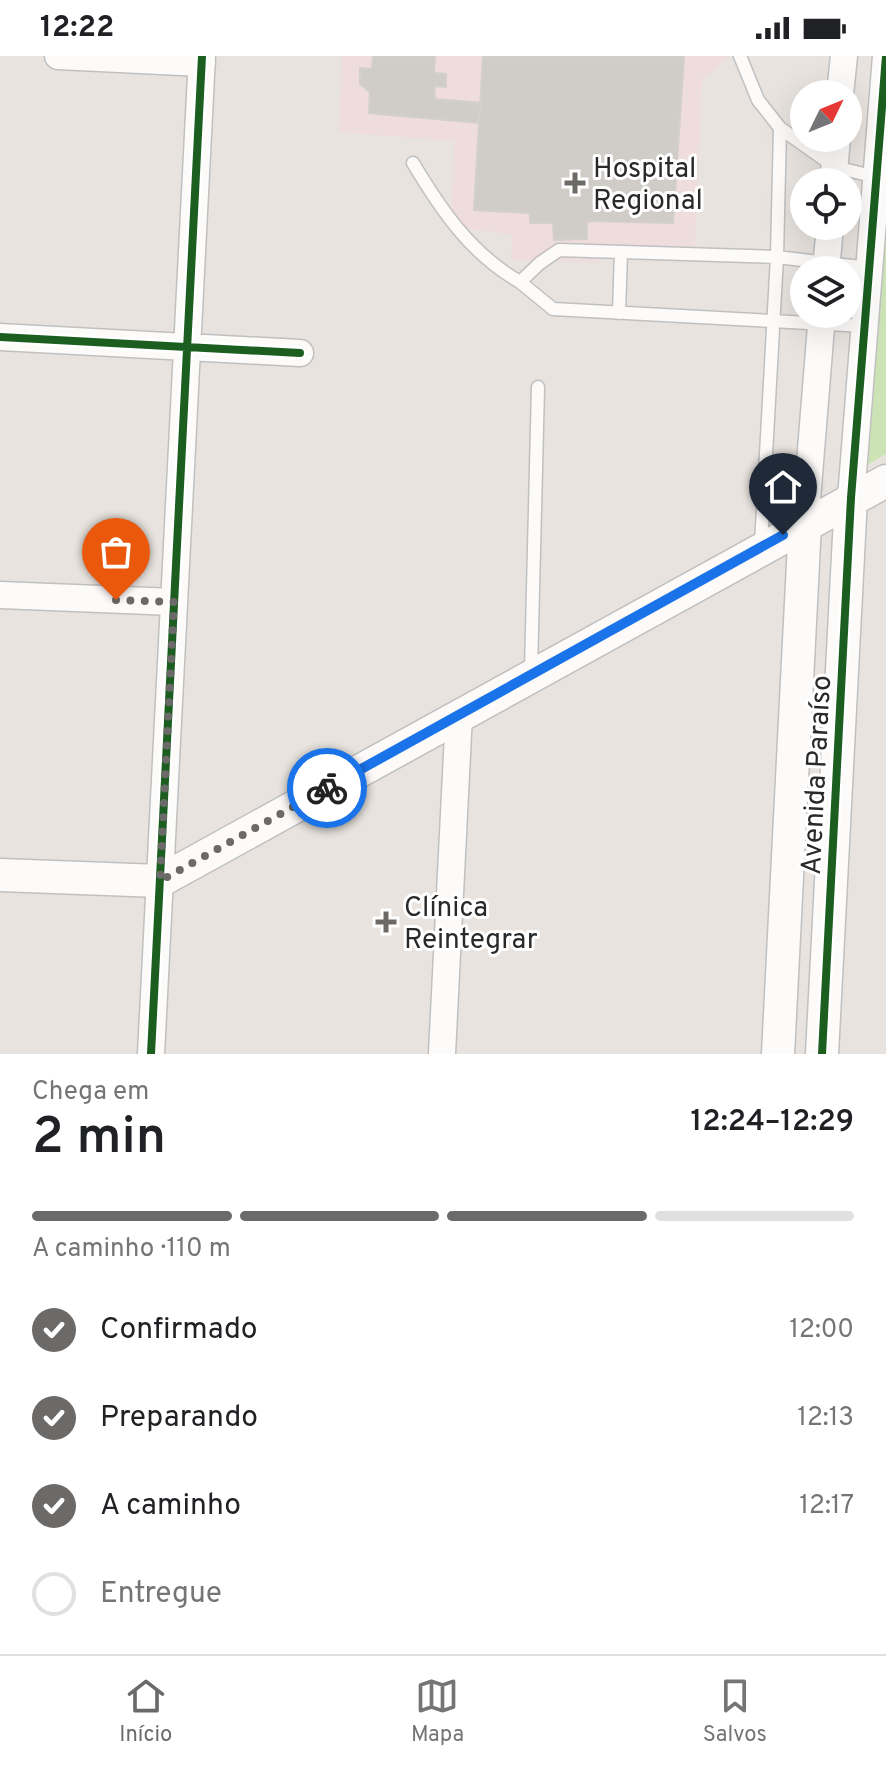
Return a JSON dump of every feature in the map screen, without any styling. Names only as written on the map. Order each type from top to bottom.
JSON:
[{"type":"street","points":[[58,56],[202,60],[151,1054]]},
{"type":"street","points":[[841,80],[844,56]]},
{"type":"street","points":[[851,498],[886,56]]},
{"type":"street","points":[[805,524],[821,328]]},
{"type":"street","points":[[0,337],[300,353]]},
{"type":"street","points":[[0,875],[160,881],[761,547],[886,481]]},
{"type":"street","name":"Avenida Paraíso","points":[[822,1054],[851,498]]},
{"type":"street","name":"Avenida Paraíso","points":[[778,1054],[805,524]]},
{"type":"street","points":[[0,595],[174,602]]},
{"type":"street","points":[[442,1054],[459,714]]},
{"type":"lane","points":[[740,56],[758,100],[780,128],[827,168]]},
{"type":"lane","points":[[761,547],[777,257],[780,128]]},
{"type":"lane","points":[[413,163],[436,202],[465,239],[496,268],[520,282],[553,309],[790,319]]},
{"type":"lane","points":[[862,176],[876,177]]},
{"type":"lane","points":[[520,282],[559,250],[790,260]]},
{"type":"lane","points":[[619,313],[621,252]]},
{"type":"lane","points":[[862,268],[869,268]]},
{"type":"lane","points":[[530,675],[538,387]]},
{"type":"shaded area","name":"Hospital Regional","points":[[342,56],[730,56],[702,80],[695,247],[602,245],[600,263],[511,260],[512,235],[451,226],[454,141],[339,132]]},
{"type":"green space","points":[[886,227],[886,454],[867,465]]},
{"type":"building","points":[[373,56],[435,56],[434,73],[446,74],[446,87],[434,86],[435,99],[481,103],[479,123],[369,113],[370,92],[360,84],[360,68],[372,69]]},
{"type":"building","points":[[483,56],[684,56],[673,223],[587,221],[587,239],[554,240],[553,223],[530,223],[530,213],[474,210]]},
{"type":"cycle path","points":[[151,1054],[202,56]]},
{"type":"cycle path","points":[[822,1054],[851,498],[886,56]]},
{"type":"cycle path","points":[[0,337],[300,353]]},
{"type":"way so far","points":[[116,600],[174,602],[160,881],[327,788]]},
{"type":"place","name":"Hospital Regional","points":[[575,183]]},
{"type":"place","name":"Clínica Reintegrar","points":[[386,922]]},
{"type":"route","points":[[327,788],[783,535]]}]
